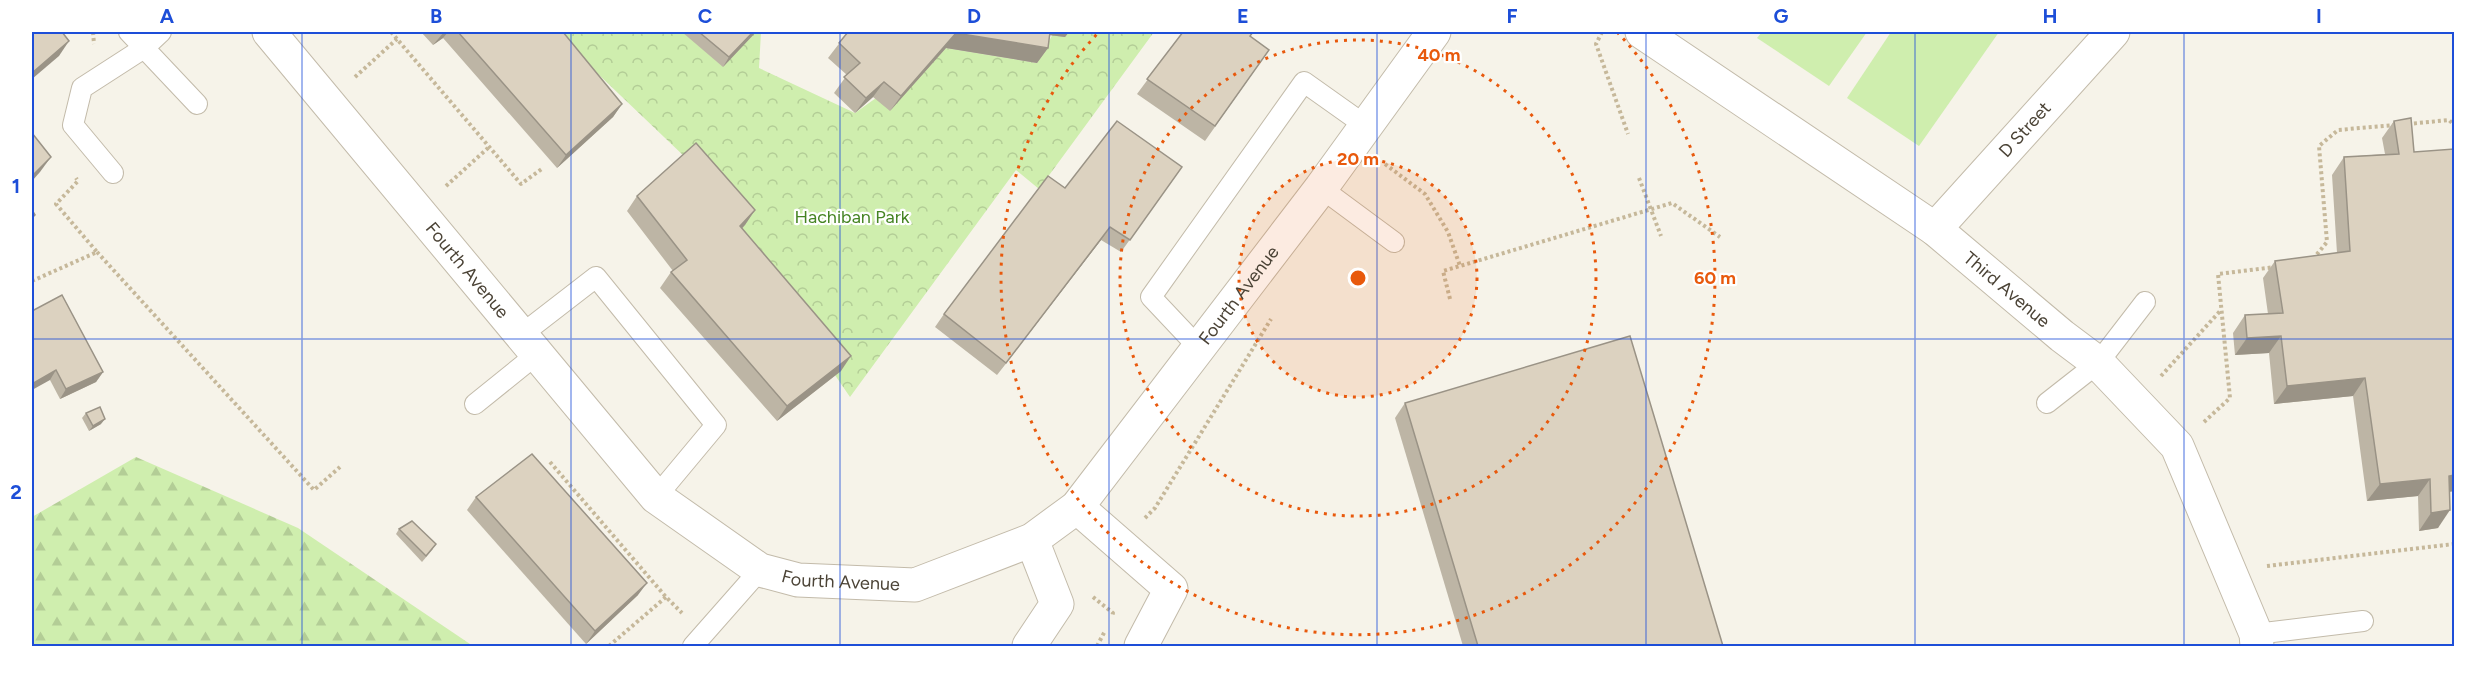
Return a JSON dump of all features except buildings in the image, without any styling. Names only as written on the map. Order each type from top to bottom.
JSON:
[{"type":"street","name":"Fourth Avenue","points":[[269,32],[656,497],[760,570],[798,580],[915,585],[1032,540],[1077,507],[1200,349],[1434,32]]},
{"type":"street","name":"Third Avenue","points":[[1642,32],[1935,229],[2062,336],[2098,363],[2177,446],[2230,571],[2256,640]]},
{"type":"street","name":"D Street","points":[[1935,229],[2113,32]]},
{"type":"street","points":[[1077,507],[1171,589],[1141,646]]},
{"type":"street","points":[[1029,646],[1057,604],[1032,540]]},
{"type":"lane","points":[[129,32],[197,104]]},
{"type":"lane","points":[[113,173],[73,125],[82,88],[144,48],[161,32]]},
{"type":"lane","points":[[1200,349],[1151,297],[1304,82],[1366,126]]},
{"type":"lane","points":[[1321,188],[1394,242]]},
{"type":"lane","points":[[475,404],[529,344],[596,277],[716,425],[656,497]]},
{"type":"lane","points":[[2047,403],[2098,363],[2145,302]]},
{"type":"lane","points":[[699,640],[760,570]]},
{"type":"lane","points":[[2256,640],[2363,621]]},
{"type":"path","points":[[391,32],[521,184],[543,168]]},
{"type":"path","points":[[1602,32],[1596,44],[1628,134]]},
{"type":"path","points":[[328,101],[397,39]]},
{"type":"path","points":[[2309,263],[2327,242],[2319,146],[2338,130],[2449,120],[2454,125]]},
{"type":"path","points":[[418,211],[488,148]]},
{"type":"path","points":[[1382,162],[1425,194],[1448,232],[1460,266]]},
{"type":"path","points":[[1639,178],[1661,236]]},
{"type":"path","points":[[1450,300],[1443,271],[1672,203],[1720,237]]},
{"type":"path","points":[[97,252],[314,490],[340,467]]},
{"type":"path","points":[[2177,446],[2230,398],[2218,274],[2286,266]]},
{"type":"path","points":[[1120,545],[1155,508],[1277,309]]},
{"type":"path","points":[[2136,403],[2221,310]]},
{"type":"path","points":[[550,462],[666,597],[699,640]]},
{"type":"path","points":[[2230,571],[2454,544]]},
{"type":"path","points":[[1088,594],[1113,614],[1097,646]]},
{"type":"path","points":[[609,646],[666,597]]},
{"type":"green space","name":"Hachiban Park","points":[[554,32],[761,32],[759,68],[855,113],[946,48],[1037,63],[1054,32],[1154,32],[1039,189],[1016,170],[850,397],[686,158]]},
{"type":"green space","points":[[1762,32],[1867,32],[1829,86],[1757,38]]},
{"type":"green space","points":[[1891,32],[1999,32],[1919,146],[1847,98]]},
{"type":"green space","points":[[136,457],[298,528],[473,646],[32,646],[32,517]]}]
